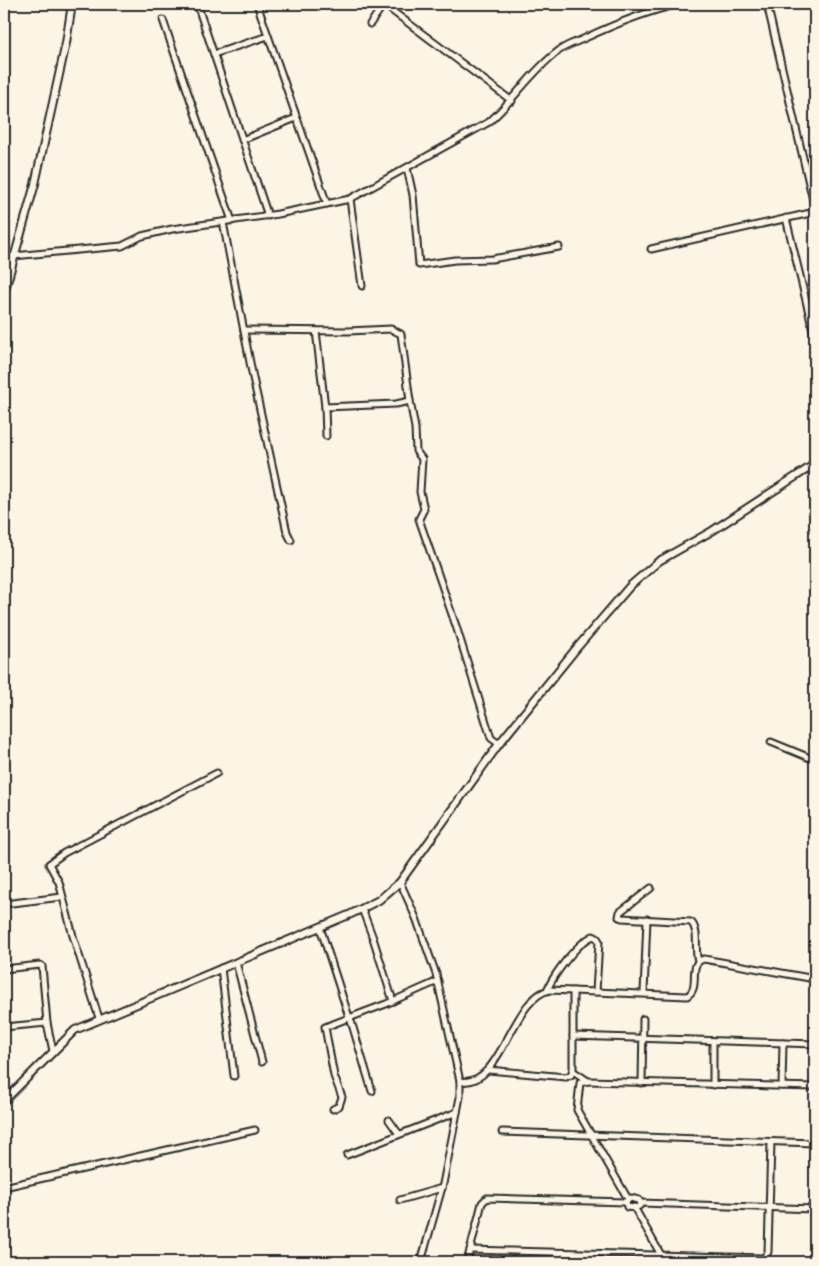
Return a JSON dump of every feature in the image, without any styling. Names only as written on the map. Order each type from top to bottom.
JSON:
[{"type":"street","points":[[4,293],[35,184],[66,43],[72,4]]},
{"type":"street","points":[[197,4],[268,216]]},
{"type":"street","points":[[257,4],[327,204]]},
{"type":"street","points":[[370,24],[384,4],[512,101]]},
{"type":"street","points":[[14,256],[122,246],[142,236],[172,229],[268,216],[350,199],[489,122],[512,101],[542,65],[557,51],[619,22],[653,10],[680,4]]},
{"type":"street","points":[[650,249],[815,210],[767,4]]},
{"type":"street","points":[[163,20],[232,221]]},
{"type":"street","points":[[214,54],[268,36]]},
{"type":"street","points":[[242,140],[296,118]]},
{"type":"street","points":[[407,168],[413,196],[419,265],[455,260],[492,259],[559,247]]},
{"type":"street","points":[[350,199],[362,286]]},
{"type":"street","points":[[786,218],[815,338]]},
{"type":"street","points":[[223,222],[287,532],[291,540]]},
{"type":"street","points":[[244,330],[348,331],[391,329],[401,334],[415,428],[416,451],[422,459],[420,492],[424,509],[419,519],[456,626],[491,738],[499,744]]},
{"type":"street","points":[[316,331],[325,407],[326,436]]},
{"type":"street","points":[[325,407],[396,404],[410,401]]},
{"type":"street","points":[[4,1101],[75,1030],[99,1018],[320,927],[379,900],[400,882],[499,744],[574,650],[630,586],[659,561],[712,531],[815,464]]},
{"type":"street","points":[[771,742],[815,760]]},
{"type":"street","points":[[99,1018],[59,882],[50,866],[51,861],[216,773]]},
{"type":"street","points":[[400,882],[416,918],[438,982],[460,1082],[460,1097],[442,1188],[421,1262]]},
{"type":"street","points":[[460,1082],[473,1082],[482,1077],[526,1009],[539,994],[547,990],[689,995],[694,988],[695,967],[698,961],[695,950],[696,929],[693,924],[688,921],[622,918],[619,914],[651,888]]},
{"type":"street","points":[[4,904],[62,897]]},
{"type":"street","points":[[362,909],[393,1001]]},
{"type":"street","points":[[644,993],[647,919]]},
{"type":"street","points":[[320,927],[372,1091]]},
{"type":"street","points":[[547,990],[563,965],[593,936],[597,938],[599,943],[596,992]]},
{"type":"street","points":[[698,961],[704,959],[815,979]]},
{"type":"street","points":[[236,962],[262,1062]]},
{"type":"street","points":[[4,969],[42,966],[47,1023],[53,1051]]},
{"type":"street","points":[[221,968],[234,1076]]},
{"type":"street","points":[[333,1109],[338,1106],[342,1097],[333,1070],[325,1028],[438,982]]},
{"type":"street","points":[[573,991],[573,1072]]},
{"type":"street","points":[[642,1082],[643,1019]]},
{"type":"street","points":[[4,1027],[47,1023]]},
{"type":"street","points":[[573,1036],[815,1044]]},
{"type":"street","points":[[713,1041],[713,1085]]},
{"type":"street","points":[[782,1086],[783,1043]]},
{"type":"street","points":[[488,1070],[566,1077],[573,1072]]},
{"type":"street","points":[[573,1072],[588,1081]]},
{"type":"street","points":[[641,1203],[640,1206],[634,1208],[627,1207],[627,1201],[577,1110],[580,1084],[588,1081],[815,1088]]},
{"type":"street","points":[[347,1156],[457,1112]]},
{"type":"street","points":[[389,1120],[400,1134]]},
{"type":"street","points":[[4,1188],[255,1130]]},
{"type":"street","points":[[502,1132],[592,1137],[815,1143]]},
{"type":"street","points":[[470,1250],[559,1254],[764,1258],[768,1254],[771,1142]]},
{"type":"street","points":[[400,1200],[442,1188]]},
{"type":"street","points":[[467,1262],[482,1203],[487,1198],[639,1200],[641,1203],[815,1209]]},
{"type":"street","points":[[634,1208],[665,1262]]},
{"type":"street","points":[[559,1254],[559,1262]]}]
